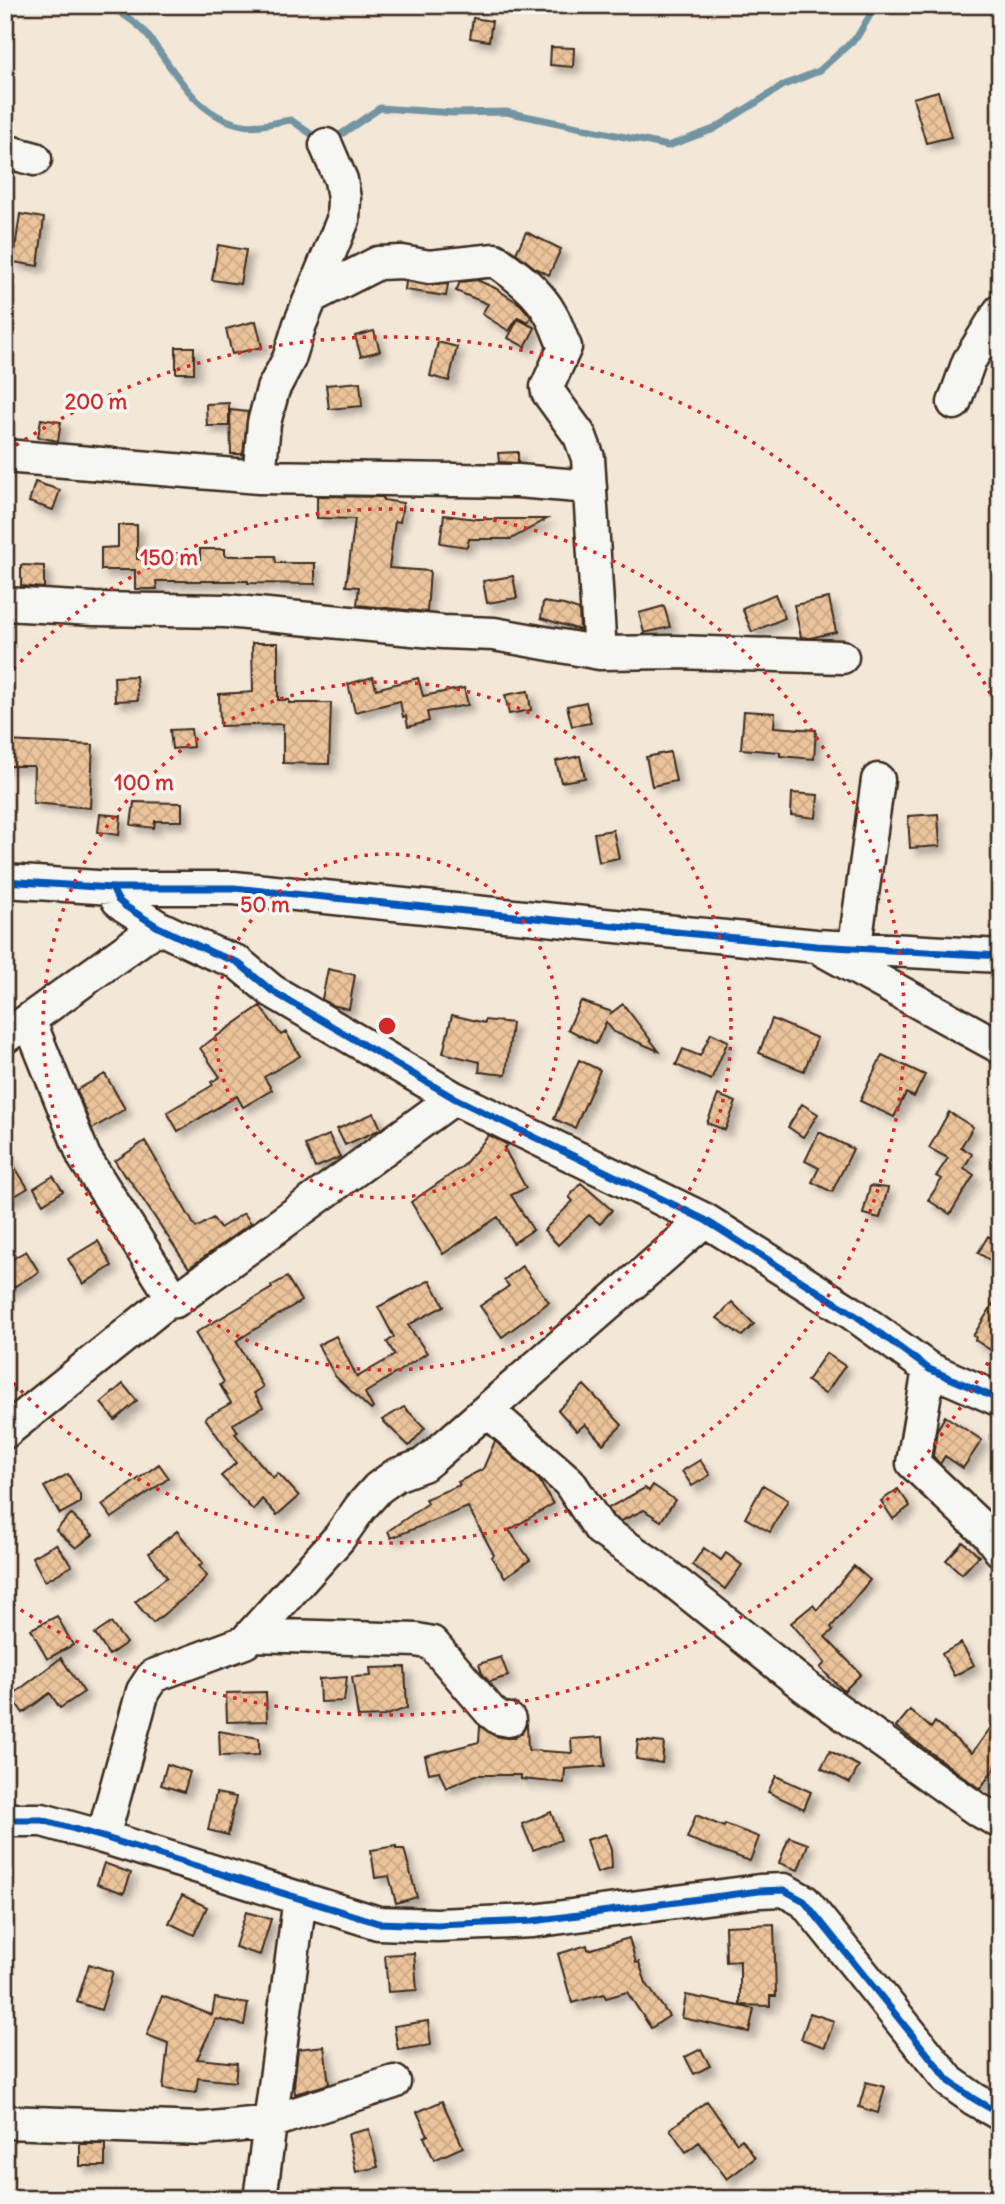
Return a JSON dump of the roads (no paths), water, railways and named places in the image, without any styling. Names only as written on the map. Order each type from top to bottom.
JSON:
[{"type":"street","points":[[259,477],[264,423],[273,389],[289,359],[300,324],[343,219],[341,180],[326,145]]},
{"type":"street","points":[[313,296],[378,263],[402,262],[429,267],[495,260],[523,281],[542,303],[551,315],[565,347],[547,387],[585,446],[600,653]]},
{"type":"street","points":[[954,403],[969,360],[1000,311]]},
{"type":"street","points":[[5,456],[259,477],[518,481],[590,487]]},
{"type":"street","points":[[5,604],[94,609],[226,611],[443,632],[495,634],[600,653],[675,652],[842,657]]},
{"type":"street","points":[[853,957],[878,780]]},
{"type":"street","points":[[5,881],[112,888],[234,888],[816,946],[853,957],[1000,1047]]},
{"type":"street","points":[[112,888],[118,900],[125,906],[158,927],[237,962],[272,991],[454,1098],[705,1220],[852,1313],[929,1368],[1000,1400]]},
{"type":"street","points":[[158,927],[17,1028],[83,1157],[175,1301]]},
{"type":"street","points":[[853,957],[1000,956]]},
{"type":"street","points":[[5,1432],[167,1302],[175,1301],[454,1098]]},
{"type":"street","points":[[103,1837],[142,1691],[153,1676],[245,1643],[339,1538],[378,1488],[396,1475],[423,1465],[705,1220]]},
{"type":"street","points":[[929,1368],[913,1463],[988,1534],[1000,1550]]},
{"type":"street","points":[[488,1411],[569,1482],[600,1529],[657,1568],[806,1687],[975,1808],[1000,1822]]},
{"type":"street","points":[[253,1635],[417,1640],[432,1643],[490,1710],[499,1718],[509,1720]]},
{"type":"street","points":[[5,1820],[42,1821],[103,1837],[378,1923],[437,1925],[533,1921],[737,1893],[784,1891],[804,1901],[950,2082],[1000,2113]]},
{"type":"street","points":[[260,2199],[300,1898]]},
{"type":"street","points":[[5,2122],[203,2129],[270,2122],[394,2082]]},
{"type":"waterway","points":[[109,5],[144,31],[186,88],[197,101],[211,111],[226,120],[248,126],[291,120],[321,141]]},
{"type":"waterway","points":[[331,141],[380,108],[454,113],[506,112],[668,146],[714,129],[784,85],[819,71],[857,37],[876,5]]}]
